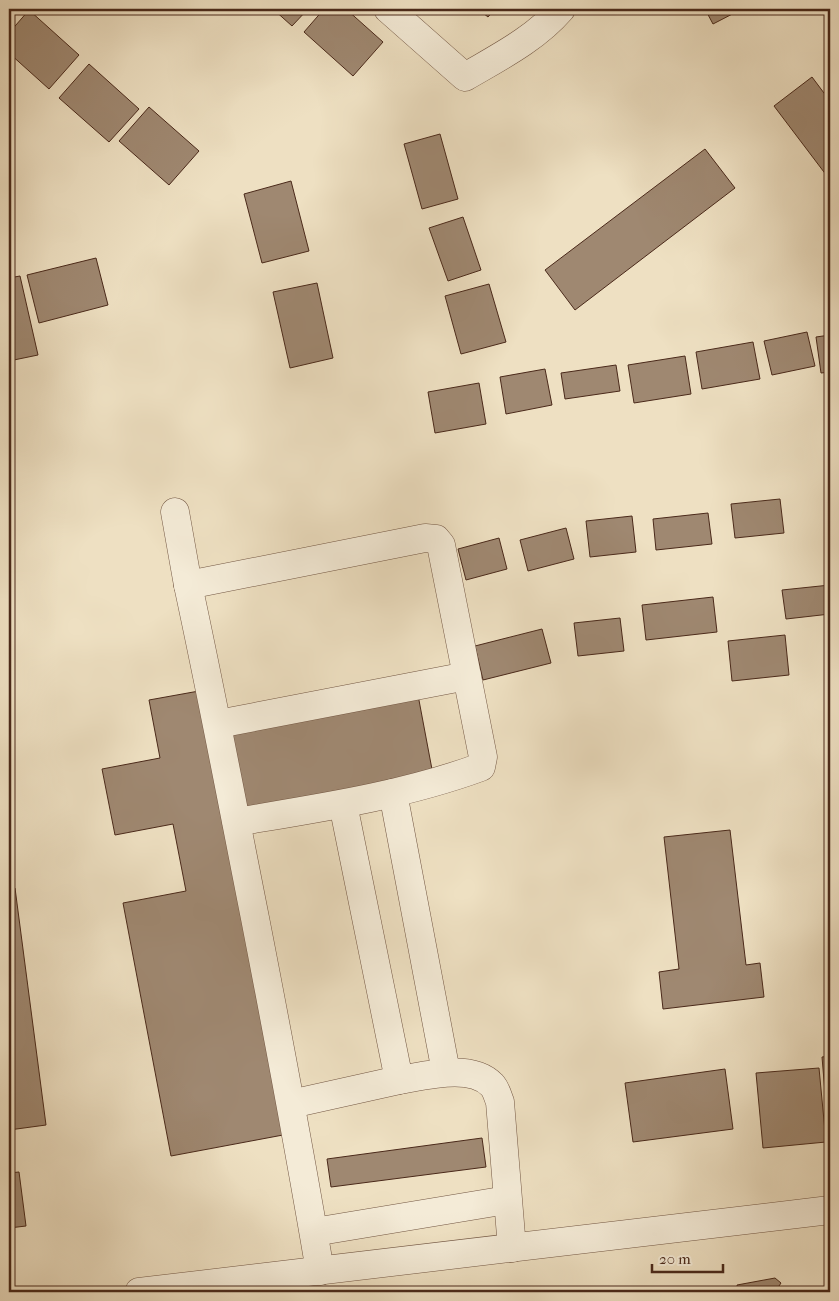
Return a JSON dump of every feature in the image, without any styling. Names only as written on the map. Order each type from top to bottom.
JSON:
[{"type":"street","points":[[388,9],[465,77],[523,43],[561,9]]},
{"type":"street","points":[[175,512],[291,1104],[320,1271]]},
{"type":"street","points":[[188,585],[426,538],[436,538],[440,545],[467,676],[483,757],[481,767],[436,782],[393,793],[343,804],[236,822]]},
{"type":"street","points":[[218,724],[467,676]]},
{"type":"street","points":[[393,793],[446,1072]]},
{"type":"street","points":[[343,804],[399,1080]]},
{"type":"street","points":[[291,1104],[399,1080],[446,1072],[478,1075],[493,1085],[500,1102],[512,1248]]},
{"type":"street","points":[[314,1232],[507,1200]]},
{"type":"street","points":[[139,1292],[170,1290],[830,1210]]},
{"type":"building","points":[[273,9],[308,9],[292,26]]},
{"type":"building","points":[[324,9],[346,9],[383,42],[353,76],[304,32]]},
{"type":"building","points":[[478,9],[495,9],[488,17]]},
{"type":"building","points":[[705,9],[742,9],[713,24]]},
{"type":"building","points":[[29,10],[79,55],[49,89],[9,53],[9,33]]},
{"type":"building","points":[[89,64],[139,109],[109,142],[59,98]]},
{"type":"building","points":[[812,77],[830,101],[830,180],[774,106]]},
{"type":"building","points":[[149,107],[199,151],[169,185],[119,141]]},
{"type":"building","points":[[440,134],[458,199],[422,209],[404,144]]},
{"type":"building","points":[[705,149],[735,188],[575,310],[545,270]]},
{"type":"building","points":[[291,181],[309,251],[262,263],[244,194]]},
{"type":"building","points":[[463,217],[481,270],[448,281],[429,228]]},
{"type":"building","points":[[96,258],[108,305],[39,323],[27,275]]},
{"type":"building","points":[[20,276],[38,355],[9,361],[9,278]]},
{"type":"building","points":[[317,283],[333,358],[290,368],[273,292]]},
{"type":"building","points":[[489,284],[506,342],[461,354],[445,296]]},
{"type":"building","points":[[807,332],[815,366],[772,375],[764,341]]},
{"type":"building","points":[[830,335],[830,372],[821,373],[816,337]]},
{"type":"building","points":[[753,342],[760,379],[702,389],[696,352]]},
{"type":"building","points":[[685,356],[691,394],[634,403],[628,365]]},
{"type":"building","points":[[616,365],[620,391],[565,399],[561,373]]},
{"type":"building","points":[[545,369],[552,405],[506,414],[500,377]]},
{"type":"building","points":[[479,383],[486,424],[435,433],[428,392]]},
{"type":"building","points":[[826,490],[830,490],[830,524]]},
{"type":"building","points":[[780,499],[784,533],[735,538],[731,504]]},
{"type":"building","points":[[708,513],[712,544],[656,550],[653,519]]},
{"type":"building","points":[[632,516],[636,552],[590,557],[586,521]]},
{"type":"building","points":[[566,528],[574,559],[528,571],[520,540]]},
{"type":"building","points":[[499,538],[507,569],[466,580],[458,549]]},
{"type":"building","points":[[830,585],[830,614],[786,619],[782,590]]},
{"type":"building","points":[[713,597],[717,632],[646,640],[642,605]]},
{"type":"building","points":[[620,618],[624,651],[578,656],[574,623]]},
{"type":"building","points":[[542,629],[551,663],[483,680],[475,646]]},
{"type":"building","points":[[785,635],[789,675],[732,681],[728,641]]},
{"type":"building","points":[[199,691],[283,1135],[171,1156],[123,903],[186,891],[173,824],[115,835],[102,769],[160,758],[149,700]]},
{"type":"building","points":[[418,695],[434,780],[235,814],[220,730]]},
{"type":"building","points":[[730,830],[746,965],[760,963],[764,997],[663,1009],[659,972],[679,969],[664,837]]},
{"type":"building","points":[[15,888],[46,1125],[9,1130],[9,889]]},
{"type":"building","points":[[830,1056],[830,1141],[829,1141],[822,1057]]},
{"type":"building","points":[[819,1068],[826,1142],[763,1148],[756,1073]]},
{"type":"building","points":[[725,1069],[733,1129],[633,1142],[625,1083]]},
{"type":"building","points":[[482,1138],[486,1167],[331,1187],[327,1159]]},
{"type":"building","points":[[19,1172],[26,1226],[9,1228],[9,1173]]},
{"type":"building","points":[[775,1278],[781,1283],[775,1292],[738,1292],[737,1285]]}]
